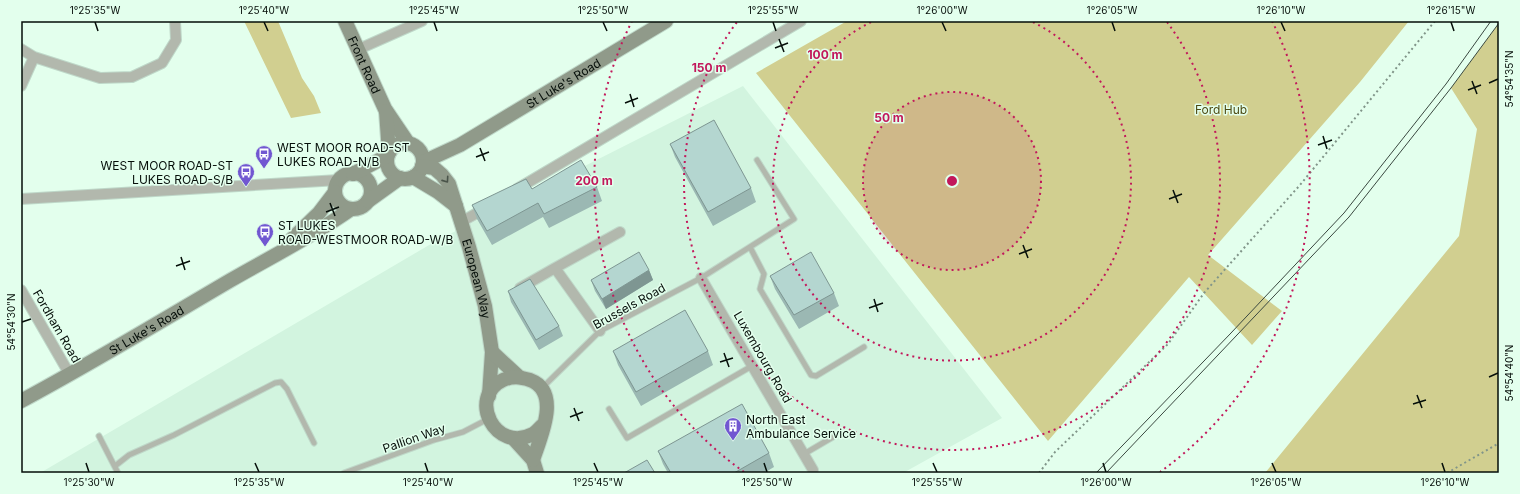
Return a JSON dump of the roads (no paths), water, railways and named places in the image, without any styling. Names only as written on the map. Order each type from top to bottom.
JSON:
[{"type":"street","points":[[21,49],[34,56],[100,78],[132,77],[162,64],[176,40],[175,21]]},
{"type":"street","name":"Front Road","points":[[345,21],[385,109]]},
{"type":"street","points":[[359,49],[422,21]]},
{"type":"street","name":"St Luke's Road","points":[[422,164],[460,145],[666,21]]},
{"type":"street","points":[[509,194],[801,21]]},
{"type":"street","points":[[21,86],[34,56]]},
{"type":"street","points":[[385,109],[422,156],[422,164],[418,173],[406,178],[368,201],[364,205],[351,209],[339,203],[337,186],[344,176],[352,174],[388,154],[395,146],[412,145]]},
{"type":"street","points":[[385,109],[388,154],[387,165],[390,171],[438,192],[456,206]]},
{"type":"street","name":"St Luke's Road","points":[[412,145],[460,145]]},
{"type":"street","name":"European Way","points":[[422,164],[434,168],[449,184],[461,222],[485,306],[492,352],[489,396]]},
{"type":"street","points":[[352,174],[362,177],[368,184],[370,194],[368,201]]},
{"type":"street","points":[[21,199],[337,186]]},
{"type":"street","name":"St Luke's Road","points":[[270,257],[298,235],[319,213],[337,186]]},
{"type":"street","points":[[461,222],[495,202]]},
{"type":"street","name":"St Luke's Road","points":[[21,401],[323,228],[351,209]]},
{"type":"street","points":[[519,288],[620,232]]},
{"type":"street","points":[[555,268],[600,331]]},
{"type":"street","name":"Luxembourg Road","points":[[701,278],[804,454],[811,471]]},
{"type":"street","name":"Fordham Road","points":[[21,290],[70,374]]},
{"type":"street","points":[[492,352],[519,377],[534,382],[541,388],[548,402],[547,416],[535,466]]},
{"type":"street","points":[[519,377],[502,380],[496,385],[489,396],[486,408],[488,419],[494,428],[505,436],[519,439],[533,434],[544,424]]},
{"type":"street","points":[[514,438],[535,466]]},
{"type":"lane","name":"Brussels Road","points":[[541,388],[600,331],[701,278],[794,219],[757,160]]},
{"type":"lane","points":[[750,247],[764,274],[760,288],[811,375],[816,376],[864,347]]},
{"type":"lane","points":[[609,409],[627,438],[753,365]]},
{"type":"lane","points":[[115,466],[129,455],[174,436],[275,383],[281,382],[287,389],[314,443]]},
{"type":"lane","name":"Pallion Way","points":[[344,473],[434,440],[464,432],[488,419]]},
{"type":"lane","points":[[99,436],[118,473]]},
{"type":"lane","points":[[804,454],[833,437]]},
{"type":"tram line","points":[[1096,473],[1344,213],[1446,84],[1491,21]]},
{"type":"tram line","points":[[1106,473],[1349,217],[1451,88],[1499,23]]},
{"type":"place","name":"WEST MOOR ROAD-ST LUKES ROAD-N/B","points":[[264,169]]},
{"type":"place","name":"WEST MOOR ROAD-ST LUKES ROAD-S/B","points":[[246,187]]},
{"type":"place","name":"ST LUKES ROAD-WESTMOOR ROAD-W/B","points":[[265,247]]},
{"type":"place","name":"North East Ambulance Service","points":[[733,441]]},
{"type":"park label","name":"Ford Hub","points":[[1221,109]]}]
